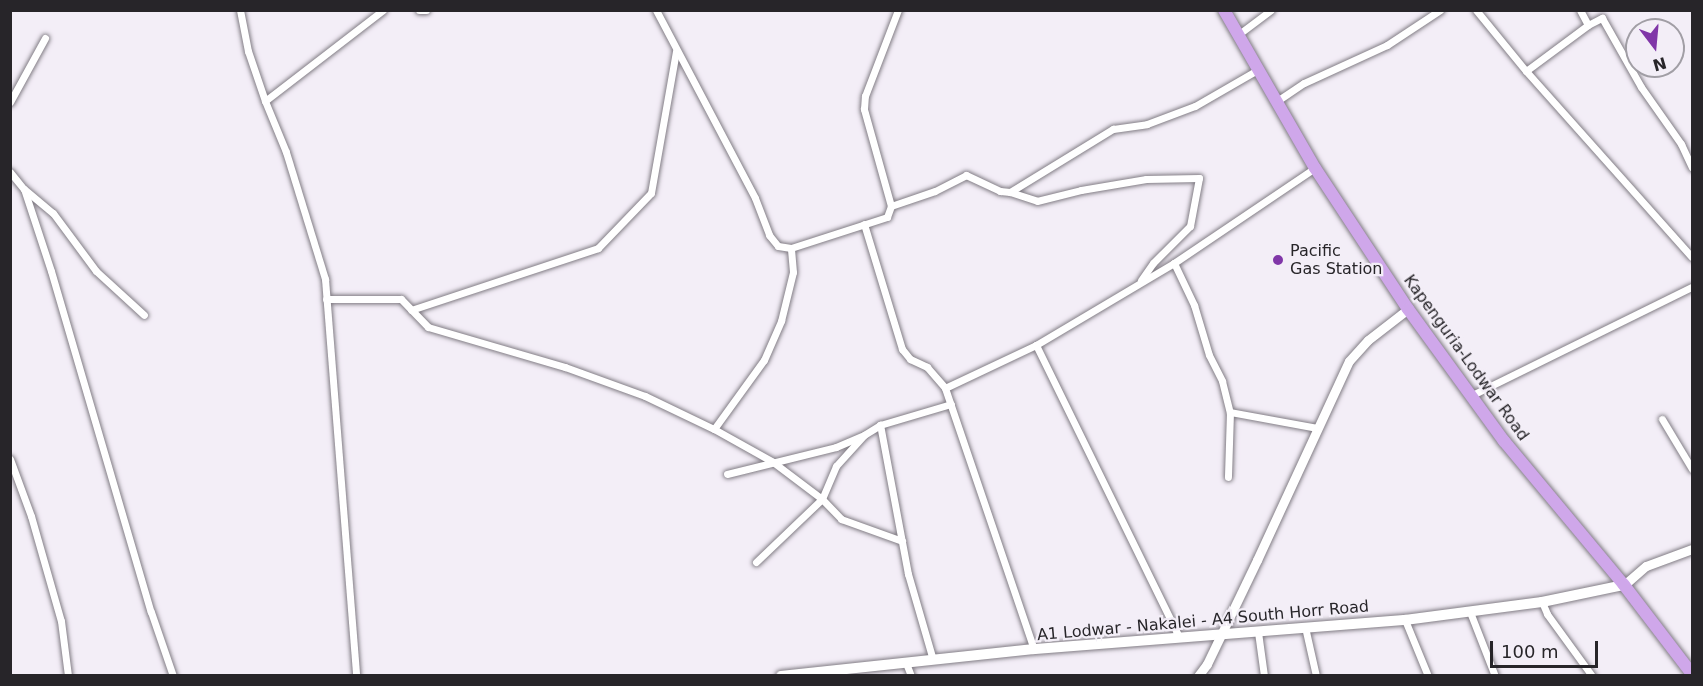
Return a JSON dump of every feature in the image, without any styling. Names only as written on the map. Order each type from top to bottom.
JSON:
[{"type":"highway","name":"Kapenguria-Lodwar Road","points":[[1224,10],[1316,168],[1408,309],[1470,396],[1624,585],[1692,674]]},
{"type":"main road","name":"A1 Lodwar - Nakalei - A4 South Horr Road","points":[[782,675],[1034,649],[1405,620],[1542,602],[1624,585]]},
{"type":"street","points":[[240,10],[248,51],[286,152],[325,279],[356,675]]},
{"type":"street","points":[[265,101],[383,10]]},
{"type":"street","points":[[419,10],[426,10]]},
{"type":"street","points":[[656,10],[756,198],[769,235],[778,246],[792,248],[887,217],[891,206],[864,109],[865,96],[898,10]]},
{"type":"street","points":[[1239,34],[1271,10]]},
{"type":"street","points":[[1277,101],[1304,84],[1386,45],[1440,10]]},
{"type":"street","points":[[1476,10],[1526,71],[1692,257]]},
{"type":"street","points":[[1580,10],[1588,25]]},
{"type":"street","points":[[1526,71],[1588,25],[1602,18],[1641,87],[1681,144],[1692,168]]},
{"type":"street","points":[[10,102],[45,38]]},
{"type":"street","points":[[411,310],[598,248],[651,193],[676,51]]},
{"type":"street","points":[[1010,192],[1113,129],[1147,124],[1194,106],[1259,69]]},
{"type":"street","points":[[945,388],[1036,345],[1139,284],[1316,168]]},
{"type":"street","points":[[10,172],[24,189],[53,213],[96,271],[144,315]]},
{"type":"street","points":[[891,206],[935,191],[966,175],[1000,191],[1037,201],[1081,190],[1146,179],[1199,178],[1190,226],[1153,263],[1139,284]]},
{"type":"street","points":[[24,189],[85,381],[151,612],[173,675]]},
{"type":"street","points":[[864,224],[902,349],[910,359],[927,367],[945,388],[1034,649]]},
{"type":"street","points":[[714,429],[764,360],[781,321],[794,272],[792,248]]},
{"type":"street","points":[[1174,263],[1194,305],[1209,355],[1222,381],[1230,412],[1228,477]]},
{"type":"street","points":[[1470,396],[1692,287]]},
{"type":"street","points":[[326,299],[401,299],[428,327],[565,367],[645,396],[714,429],[773,462],[822,499],[842,519],[902,541]]},
{"type":"street","points":[[1204,675],[1220,635],[1349,361],[1368,340],[1408,309]]},
{"type":"street","points":[[1036,345],[1179,637]]},
{"type":"street","points":[[726,474],[836,447],[880,425],[951,404]]},
{"type":"street","points":[[1230,412],[1317,428]]},
{"type":"street","points":[[1662,419],[1692,469]]},
{"type":"street","points":[[880,425],[908,574],[933,660]]},
{"type":"street","points":[[756,562],[822,499],[837,466],[864,435]]},
{"type":"street","points":[[10,459],[31,516],[61,621],[68,675]]},
{"type":"street","points":[[1624,585],[1646,566],[1692,549]]},
{"type":"street","points":[[1542,602],[1547,614],[1592,675]]},
{"type":"street","points":[[1470,612],[1496,675]]},
{"type":"street","points":[[1405,620],[1428,675]]},
{"type":"street","points":[[1305,627],[1317,675]]},
{"type":"street","points":[[1258,632],[1264,675]]},
{"type":"street","points":[[906,663],[911,675]]},
{"type":"street","points":[[1198,675],[1207,664]]},
{"type":"place","name":"Pacific Gas Station","points":[[1278,260]]}]
